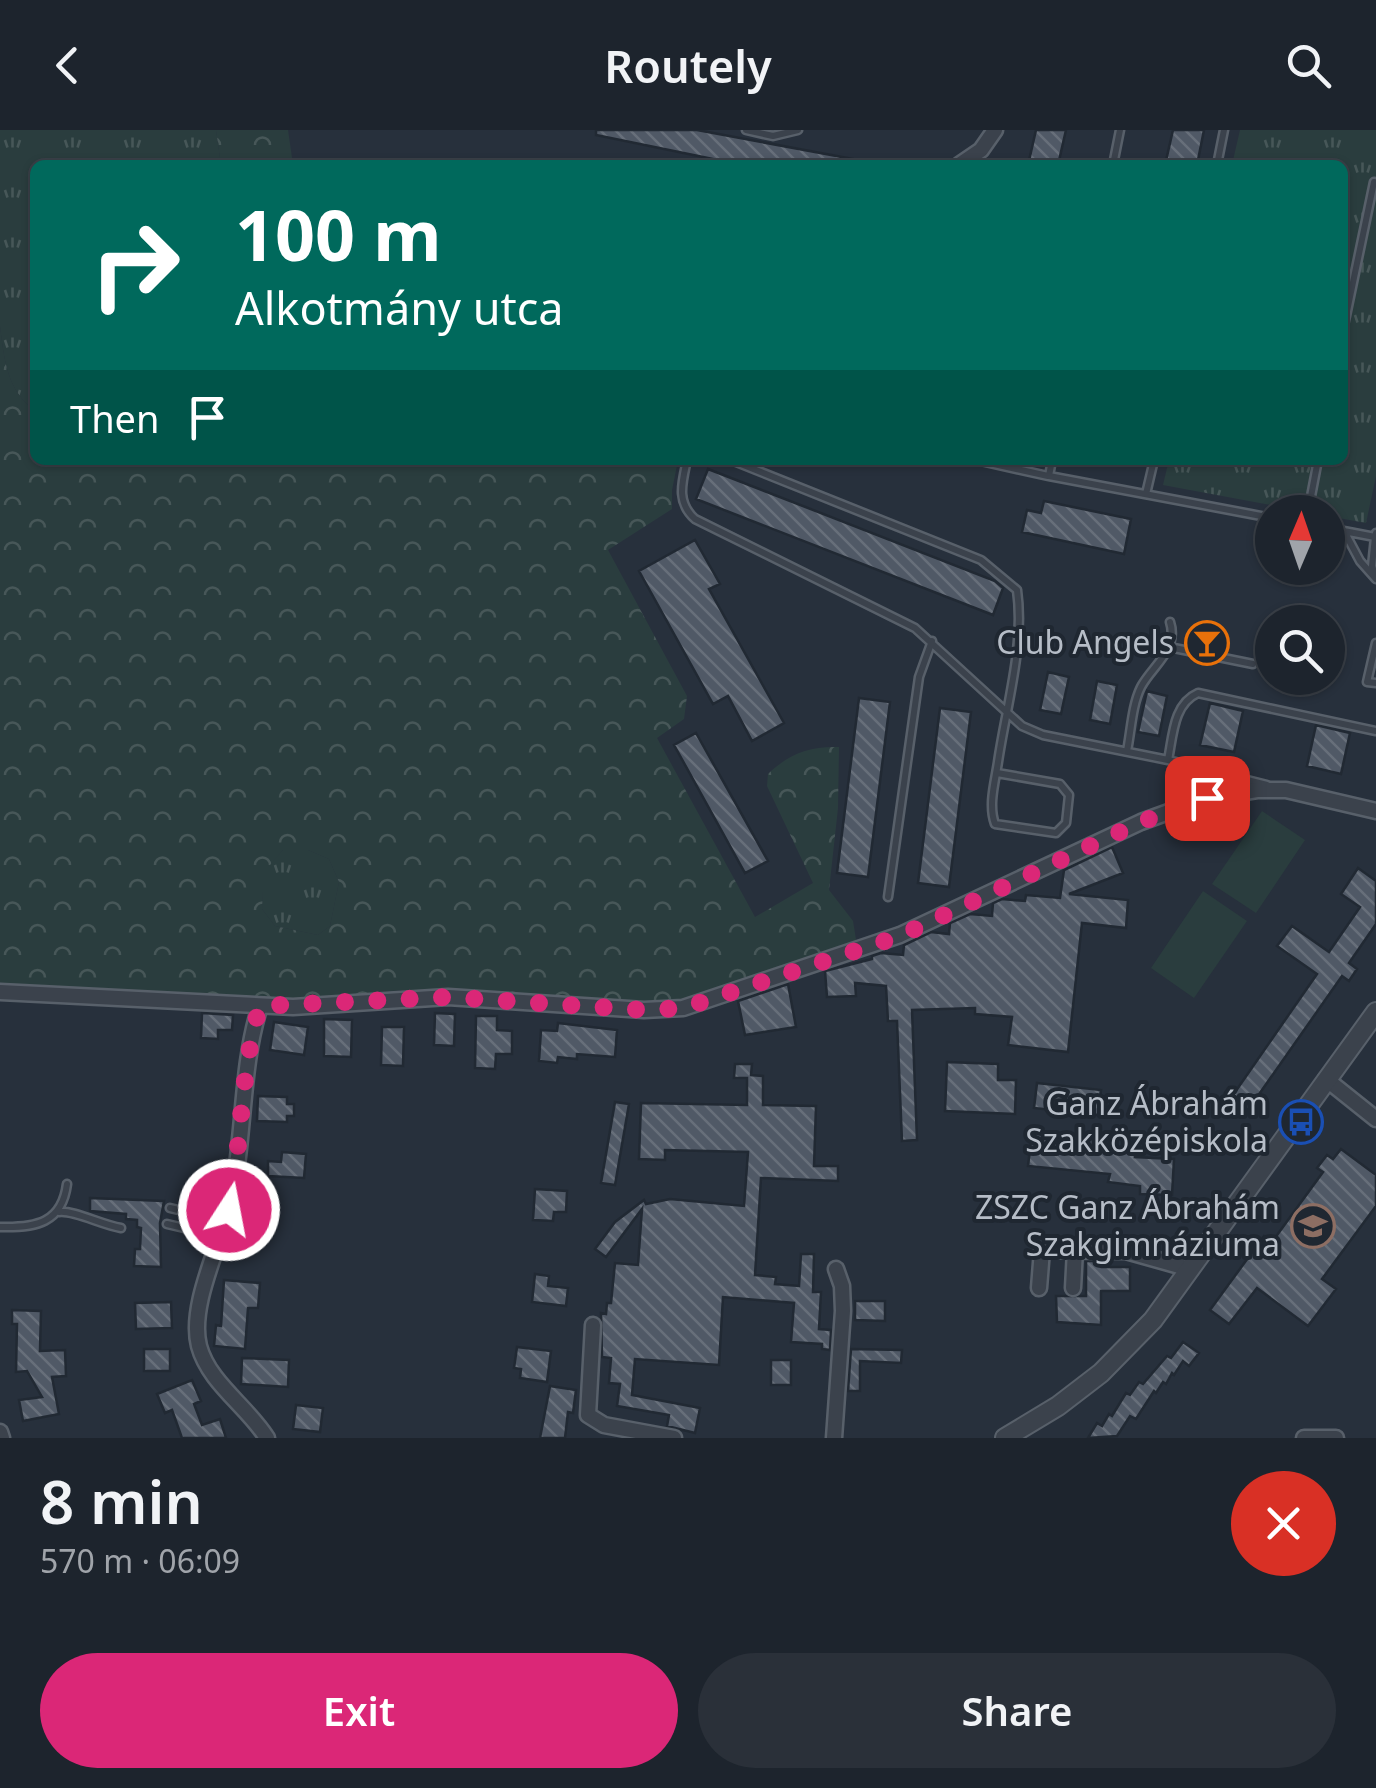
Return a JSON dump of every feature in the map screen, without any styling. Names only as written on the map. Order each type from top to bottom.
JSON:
[{"type":"street","points":[[966,160],[981,150],[995,130]]},
{"type":"street","points":[[0,992],[260,1006],[448,997],[644,1010],[684,1008],[900,936],[1173,809],[1232,793],[1286,790],[1376,810]]},
{"type":"street","points":[[260,1006],[248,1060],[234,1181],[199,1307],[198,1342],[211,1372],[267,1438]]},
{"type":"street","points":[[1005,1438],[1058,1406],[1114,1361],[1152,1320],[1376,1012]]},
{"type":"street","points":[[1326,1079],[1376,1119]]},
{"type":"street","points":[[1039,1288],[1042,1250],[1126,1250],[1190,1269]]},
{"type":"street","points":[[1073,1288],[1075,1250]]},
{"type":"street","points":[[834,1438],[843,1312],[842,1286],[836,1270]]},
{"type":"street","points":[[593,1325],[588,1415],[604,1424],[674,1438]]},
{"type":"street","points":[[1304,1438],[1336,1438]]},
{"type":"lane","points":[[746,130],[773,136],[798,130]]},
{"type":"lane","points":[[1114,160],[1120,130]]},
{"type":"lane","points":[[1218,160],[1224,130]]},
{"type":"lane","points":[[1348,306],[1374,182]]},
{"type":"lane","points":[[686,465],[681,499],[684,510],[695,519],[895,616],[932,641],[1022,726],[1043,735],[1168,760],[1286,790]]},
{"type":"lane","points":[[744,465],[980,560],[1017,590],[1019,614],[991,813],[995,824],[1042,834],[1056,833],[1066,823],[1069,795],[1060,784],[997,773]]},
{"type":"lane","points":[[999,465],[1255,515]]},
{"type":"lane","points":[[1049,476],[1051,465]]},
{"type":"lane","points":[[1146,494],[1153,465]]},
{"type":"lane","points":[[1311,495],[1317,465]]},
{"type":"lane","points":[[1345,531],[1376,535],[1372,566],[1376,579]]},
{"type":"lane","points":[[1345,533],[1376,579]]},
{"type":"lane","points":[[1127,751],[1140,691],[1169,647],[1173,631],[1170,622]]},
{"type":"lane","points":[[888,897],[919,677],[932,641]]},
{"type":"lane","points":[[1376,643],[1367,682],[1376,683]]},
{"type":"lane","points":[[1169,647],[1253,664]]},
{"type":"lane","points":[[1168,760],[1178,712],[1186,698],[1198,693],[1376,730]]},
{"type":"lane","points":[[58,1212],[65,1202],[67,1184]]},
{"type":"lane","points":[[170,1208],[223,1229]]},
{"type":"lane","points":[[0,1227],[35,1224],[67,1210],[90,1221],[121,1228]]},
{"type":"lane","points":[[167,1224],[184,1228],[194,1219]]},
{"type":"green space","points":[[0,130],[216,130],[220,160],[30,160],[30,406],[13,384],[0,326]]},
{"type":"green space","points":[[216,130],[288,130],[292,160],[220,160]]},
{"type":"green space","points":[[1240,130],[1376,130],[1376,476],[1366,523],[1345,519],[1345,495],[1255,495],[1255,502],[1163,485],[1168,465],[1348,465],[1348,160],[1233,160]]},
{"type":"green space","points":[[0,326],[13,384],[30,406],[30,465],[677,465],[672,509],[608,550],[687,696],[684,719],[657,738],[755,917],[813,883],[767,786],[768,774],[801,752],[839,747],[838,808],[829,890],[853,921],[857,946],[673,1006],[402,990],[278,1001],[0,988]],"holes":[[[283,850],[308,850],[329,859],[339,882],[330,926],[318,935],[275,926],[262,909],[264,872]]]},
{"type":"green space","points":[[1262,811],[1305,840],[1256,913],[1212,884]]},
{"type":"green space","points":[[283,850],[308,850],[329,859],[339,882],[330,926],[318,935],[275,926],[262,909],[263,872]]},
{"type":"green space","points":[[1203,891],[1247,921],[1194,998],[1151,968]]},
{"type":"building","points":[[596,130],[697,130],[858,160],[718,160],[596,135]]},
{"type":"building","points":[[1036,130],[1066,130],[1059,160],[1029,160]]},
{"type":"building","points":[[1173,130],[1204,130],[1198,160],[1166,160]]},
{"type":"building","points":[[708,469],[995,581],[1003,588],[993,615],[696,499]]},
{"type":"building","points":[[1044,501],[1131,519],[1124,554],[1022,532],[1027,510],[1041,513]]},
{"type":"building","points":[[695,540],[720,584],[709,589],[784,723],[752,741],[728,696],[713,704],[639,571]]},
{"type":"building","points":[[1048,672],[1069,677],[1061,714],[1040,710]]},
{"type":"building","points":[[1097,681],[1117,685],[1110,724],[1090,720]]},
{"type":"building","points":[[1147,691],[1167,696],[1159,736],[1138,732]]},
{"type":"building","points":[[859,698],[890,702],[868,877],[837,873]]},
{"type":"building","points":[[1210,703],[1243,711],[1234,752],[1200,745]]},
{"type":"building","points":[[940,708],[971,712],[949,887],[918,883]]},
{"type":"building","points":[[1316,725],[1350,733],[1341,774],[1307,766]]},
{"type":"building","points":[[696,733],[768,861],[745,873],[674,745]]},
{"type":"building","points":[[1112,847],[1123,873],[1069,894],[1128,900],[1126,928],[1082,923],[1068,1052],[1008,1045],[1012,1017],[975,1014],[975,1008],[912,1010],[917,1140],[902,1141],[897,1021],[888,1021],[886,986],[855,983],[856,996],[827,997],[825,971],[881,953],[903,955],[904,945],[931,932],[949,934],[950,923],[970,914],[992,916],[993,903],[1002,899],[1025,901],[1026,895],[1060,898],[1064,870]]},
{"type":"building","points":[[1358,868],[1376,881],[1376,924],[1349,963],[1357,969],[1349,981],[1342,976],[1248,1110],[1231,1098],[1317,974],[1277,946],[1292,926],[1329,952],[1360,907],[1341,894]]},
{"type":"building","points":[[788,984],[796,1027],[745,1035],[738,1001]]},
{"type":"building","points":[[202,1013],[233,1015],[232,1030],[218,1030],[218,1039],[201,1038]]},
{"type":"building","points":[[435,1013],[455,1014],[454,1046],[434,1045]]},
{"type":"building","points":[[476,1016],[497,1016],[497,1030],[512,1031],[512,1054],[496,1054],[495,1069],[475,1068]]},
{"type":"building","points":[[324,1019],[352,1020],[351,1057],[324,1056]]},
{"type":"building","points":[[274,1022],[308,1027],[304,1055],[270,1050]]},
{"type":"building","points":[[558,1023],[617,1030],[615,1057],[577,1054],[577,1059],[558,1057],[557,1063],[539,1061],[541,1030],[557,1031]]},
{"type":"building","points":[[382,1027],[404,1027],[403,1066],[381,1065]]},
{"type":"building","points":[[947,1062],[998,1064],[998,1080],[1016,1080],[1015,1114],[945,1111]]},
{"type":"building","points":[[735,1064],[752,1064],[751,1075],[763,1076],[763,1105],[816,1106],[814,1166],[838,1166],[838,1181],[761,1178],[755,1275],[776,1277],[775,1284],[799,1286],[801,1254],[814,1254],[813,1292],[821,1292],[819,1329],[831,1330],[830,1350],[822,1349],[822,1344],[791,1342],[794,1303],[723,1297],[719,1365],[635,1359],[632,1395],[700,1408],[695,1433],[667,1426],[669,1415],[617,1406],[620,1384],[609,1383],[611,1358],[602,1357],[601,1313],[606,1314],[607,1303],[611,1303],[615,1263],[638,1265],[642,1209],[606,1257],[595,1249],[615,1222],[644,1200],[646,1204],[670,1199],[744,1206],[748,1152],[665,1150],[665,1160],[639,1159],[641,1103],[747,1105],[747,1078],[734,1078]]},
{"type":"building","points":[[1037,1083],[1101,1090],[1098,1115],[1034,1108]]},
{"type":"building","points":[[258,1096],[287,1097],[287,1104],[294,1104],[294,1116],[287,1116],[287,1122],[257,1121]]},
{"type":"building","points":[[615,1102],[629,1104],[615,1185],[601,1183]]},
{"type":"building","points":[[1032,1133],[1097,1139],[1096,1145],[1136,1151],[1135,1157],[1174,1159],[1172,1195],[1140,1194],[1140,1186],[1108,1182],[1110,1174],[1028,1166]]},
{"type":"building","points":[[1341,1149],[1376,1175],[1376,1206],[1322,1279],[1336,1289],[1308,1326],[1257,1288],[1229,1324],[1210,1310],[1264,1236],[1272,1242],[1323,1172],[1317,1168],[1327,1155],[1333,1159]]},
{"type":"building","points":[[282,1152],[306,1154],[304,1178],[268,1176],[268,1161],[281,1162]]},
{"type":"building","points":[[535,1189],[567,1191],[566,1212],[554,1212],[553,1221],[533,1220]]},
{"type":"building","points":[[90,1198],[164,1201],[161,1267],[134,1266],[135,1249],[140,1249],[141,1228],[137,1227],[137,1220],[126,1219],[126,1214],[90,1211]]},
{"type":"building","points":[[1086,1261],[1102,1261],[1102,1267],[1130,1267],[1130,1291],[1101,1291],[1101,1325],[1057,1322],[1056,1296],[1086,1296]]},
{"type":"building","points":[[535,1274],[549,1276],[548,1286],[568,1288],[566,1306],[532,1302]]},
{"type":"building","points":[[224,1280],[260,1283],[258,1308],[248,1308],[245,1349],[214,1346],[216,1325],[221,1326]]},
{"type":"building","points":[[855,1301],[885,1301],[885,1321],[855,1320]]},
{"type":"building","points":[[171,1302],[172,1328],[136,1329],[135,1303]]},
{"type":"building","points":[[12,1310],[41,1311],[40,1351],[65,1350],[66,1376],[52,1377],[59,1414],[23,1421],[19,1400],[42,1397],[27,1371],[16,1372],[17,1324],[12,1324]]},
{"type":"building","points":[[1183,1342],[1199,1353],[1189,1366],[1183,1361],[1166,1384],[1163,1382],[1154,1391],[1136,1419],[1130,1416],[1117,1436],[1088,1438],[1097,1423],[1102,1426],[1109,1414],[1112,1416],[1126,1393],[1130,1395],[1139,1382],[1143,1384]]},
{"type":"building","points":[[517,1347],[551,1351],[547,1382],[520,1378],[521,1369],[514,1368]]},
{"type":"building","points":[[144,1349],[170,1349],[170,1371],[144,1371]]},
{"type":"building","points":[[851,1349],[902,1350],[901,1363],[860,1361],[860,1391],[848,1391]]},
{"type":"building","points":[[242,1358],[289,1360],[288,1387],[241,1384]]},
{"type":"building","points":[[771,1360],[791,1360],[791,1385],[771,1385]]},
{"type":"building","points":[[192,1380],[201,1401],[194,1404],[202,1425],[220,1419],[226,1438],[182,1438],[172,1410],[165,1413],[157,1394]]},
{"type":"building","points":[[550,1386],[576,1390],[565,1438],[540,1438]]},
{"type":"building","points":[[296,1405],[323,1408],[320,1432],[293,1429]]},
{"type":"place","name":"Club Angels","points":[[1207,643]]},
{"type":"place","name":"Ganz Ábrahám Szakközépiskola","points":[[1301,1122]]},
{"type":"place","name":"ZSZC Ganz Ábrahám Szakgimnáziuma","points":[[1313,1226]]},
{"type":"route","points":[[229,1210],[242,1134],[248,1060],[260,1006],[448,997],[644,1010],[684,1008],[900,936],[1141,822],[1207,798]]}]
